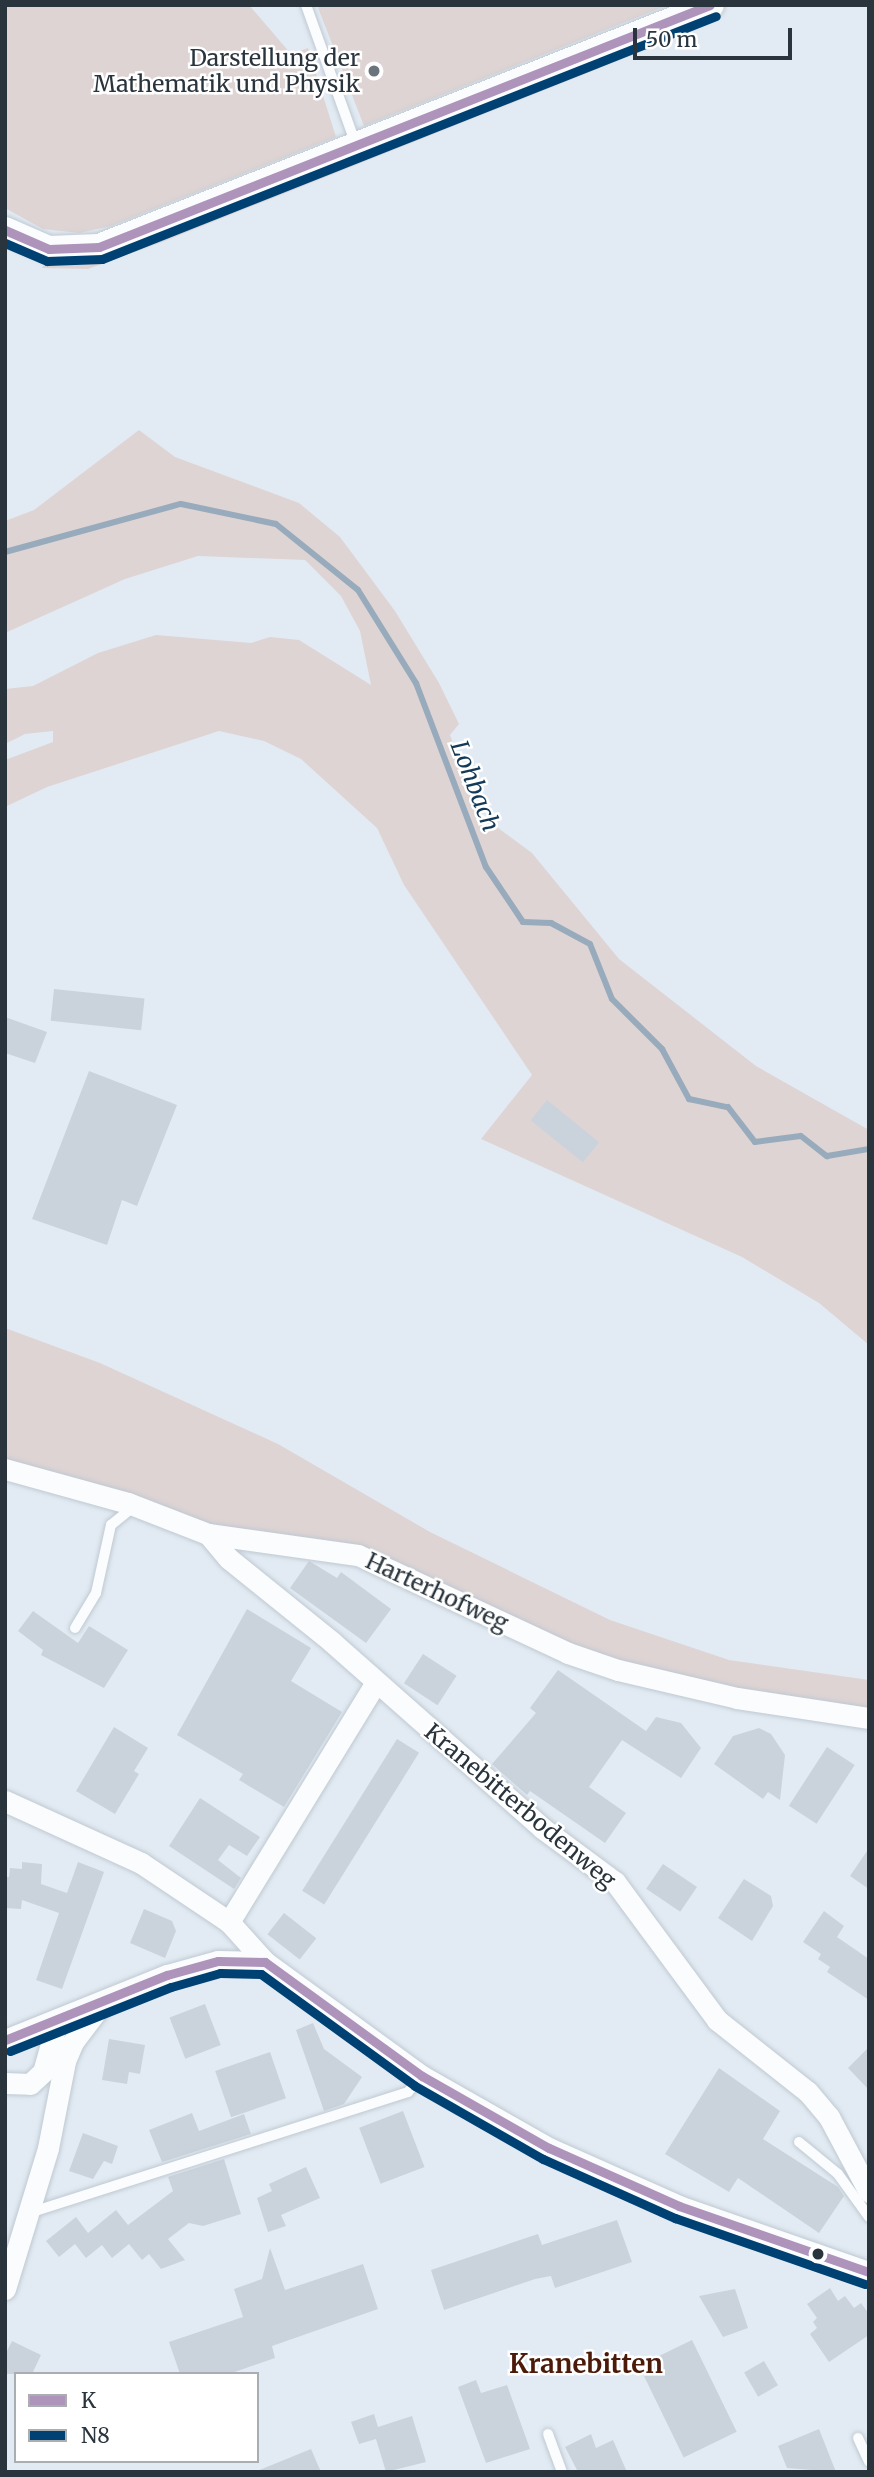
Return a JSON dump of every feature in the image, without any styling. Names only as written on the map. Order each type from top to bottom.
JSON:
[{"type":"street","points":[[5,230],[49,249],[99,247],[711,5]]},
{"type":"street","name":"Harterhofweg","points":[[5,1469],[136,1506],[208,1534],[358,1555],[568,1653],[618,1670],[737,1698],[869,1718]]},
{"type":"street","name":"Kranebitterbodenweg","points":[[208,1534],[228,1558],[542,1828],[615,1882],[717,2020],[808,2092],[822,2108],[869,2192]]},
{"type":"street","points":[[229,1922],[375,1684]]},
{"type":"street","points":[[5,1801],[141,1863],[229,1922],[265,1962],[422,2076],[549,2148],[679,2206],[869,2272]]},
{"type":"street","points":[[5,2040],[104,2001],[218,1961],[265,1962]]},
{"type":"street","points":[[5,2289],[29,2213],[65,2061],[73,2042],[104,2001]]},
{"type":"street","points":[[5,2083],[30,2084],[43,2072],[58,2019]]},
{"type":"lane","points":[[306,5],[356,145]]},
{"type":"lane","points":[[75,1628],[96,1593],[111,1525],[136,1506]]},
{"type":"lane","points":[[29,2213],[408,2092],[422,2076]]},
{"type":"lane","points":[[799,2142],[838,2174],[869,2217]]},
{"type":"lane","points":[[548,2434],[562,2472]]},
{"type":"lane","points":[[858,2438],[869,2462]]},
{"type":"shaded area","points":[[5,5],[249,5],[291,54],[308,48],[336,137],[111,226],[79,233],[43,229],[5,208]]},
{"type":"shaded area","points":[[317,5],[668,5],[364,126]]},
{"type":"shaded area","points":[[695,24],[695,30],[162,242],[88,269],[42,268],[46,262],[77,264],[100,260]]},
{"type":"shaded area","points":[[139,430],[175,457],[299,503],[340,537],[395,611],[439,683],[459,724],[450,735],[482,816],[532,853],[619,959],[756,1066],[869,1130],[869,1345],[819,1303],[742,1257],[481,1139],[532,1075],[404,885],[377,828],[301,759],[264,741],[219,731],[47,787],[5,807],[5,760],[53,742],[53,731],[25,734],[5,744],[5,689],[33,686],[98,653],[156,635],[251,643],[270,637],[299,640],[371,685],[360,631],[341,596],[305,560],[198,556],[125,579],[5,633],[5,521],[34,510]]},
{"type":"shaded area","points":[[5,1328],[100,1363],[278,1444],[430,1532],[610,1620],[729,1660],[869,1680],[869,1718],[618,1670],[358,1555],[208,1534],[5,1469]]},
{"type":"building","points":[[54,989],[145,999],[141,1030],[51,1021]]},
{"type":"building","points":[[5,1017],[47,1032],[35,1063],[5,1053]]},
{"type":"building","points":[[89,1071],[177,1105],[137,1206],[122,1200],[107,1245],[32,1219]]},
{"type":"building","points":[[547,1100],[599,1142],[583,1162],[531,1120]]},
{"type":"building","points":[[309,1561],[337,1578],[341,1572],[391,1609],[366,1643],[290,1588]]},
{"type":"building","points":[[247,1609],[311,1648],[291,1681],[342,1712],[284,1807],[239,1780],[243,1774],[177,1735]]},
{"type":"building","points":[[33,1611],[78,1643],[89,1626],[128,1650],[104,1688],[41,1655],[43,1650],[18,1631]]},
{"type":"building","points":[[423,1654],[457,1676],[437,1705],[404,1683]]},
{"type":"building","points":[[558,1670],[646,1731],[656,1717],[681,1723],[701,1748],[681,1778],[622,1740],[589,1787],[626,1813],[605,1843],[530,1791],[527,1795],[492,1764],[536,1713],[530,1708]]},
{"type":"building","points":[[114,1727],[148,1748],[134,1771],[139,1774],[115,1814],[76,1791]]},
{"type":"building","points":[[759,1728],[771,1734],[785,1755],[780,1800],[768,1792],[763,1799],[714,1764],[733,1736]]},
{"type":"building","points":[[397,1739],[419,1753],[324,1905],[302,1891]]},
{"type":"building","points":[[827,1747],[855,1765],[817,1824],[789,1806]]},
{"type":"building","points":[[200,1798],[260,1837],[247,1856],[229,1845],[218,1860],[241,1878],[234,1889],[169,1846]]},
{"type":"building","points":[[869,1848],[869,1889],[850,1876]]},
{"type":"building","points":[[22,1862],[42,1864],[41,1884],[67,1893],[78,1862],[104,1872],[62,1989],[36,1980],[59,1913],[22,1900],[21,1909],[5,1908],[5,1877],[9,1877],[10,1868],[22,1869]]},
{"type":"building","points":[[663,1864],[697,1887],[680,1912],[646,1889]]},
{"type":"building","points":[[744,1879],[771,1896],[773,1906],[752,1941],[718,1918]]},
{"type":"building","points":[[144,1909],[172,1921],[176,1931],[165,1958],[130,1943]]},
{"type":"building","points":[[824,1911],[844,1926],[837,1937],[869,1959],[869,2000],[827,1972],[830,1967],[818,1959],[821,1954],[803,1942]]},
{"type":"building","points":[[284,1913],[316,1938],[300,1960],[267,1934]]},
{"type":"building","points":[[205,2004],[221,2045],[185,2059],[170,2018]]},
{"type":"building","points":[[313,2023],[324,2049],[362,2077],[344,2104],[324,2111],[296,2030]]},
{"type":"building","points":[[109,2039],[145,2045],[140,2074],[129,2072],[127,2084],[102,2080]]},
{"type":"building","points":[[869,2047],[869,2090],[848,2068]]},
{"type":"building","points":[[270,2052],[286,2098],[231,2117],[215,2071]]},
{"type":"building","points":[[719,2068],[780,2111],[763,2139],[838,2187],[844,2196],[819,2233],[738,2178],[729,2192],[665,2154]]},
{"type":"building","points":[[403,2111],[425,2167],[381,2184],[359,2128]]},
{"type":"building","points":[[192,2113],[199,2131],[244,2114],[251,2134],[162,2162],[149,2130]]},
{"type":"building","points":[[83,2133],[118,2146],[112,2164],[104,2161],[93,2179],[69,2171]]},
{"type":"building","points":[[224,2159],[241,2214],[203,2226],[189,2223],[168,2239],[185,2260],[161,2269],[149,2254],[142,2260],[129,2244],[112,2258],[102,2245],[86,2258],[75,2244],[59,2257],[46,2241],[76,2217],[88,2233],[116,2210],[128,2225],[173,2191],[168,2177]]},
{"type":"building","points":[[306,2167],[320,2198],[281,2215],[286,2226],[268,2232],[257,2198],[272,2191],[269,2184]]},
{"type":"building","points":[[617,2220],[632,2262],[555,2288],[551,2276],[535,2279],[444,2310],[431,2270],[538,2234],[542,2245]]},
{"type":"building","points":[[270,2248],[285,2290],[363,2264],[378,2309],[272,2346],[275,2358],[235,2372],[179,2372],[169,2342],[243,2317],[234,2289],[262,2279]]},
{"type":"building","points":[[830,2288],[838,2301],[845,2296],[854,2308],[861,2303],[869,2314],[869,2335],[829,2362],[810,2334],[817,2328],[813,2322],[817,2318],[807,2304]]},
{"type":"building","points":[[735,2289],[748,2328],[723,2337],[699,2296]]},
{"type":"building","points":[[692,2340],[737,2432],[684,2458],[639,2366]]},
{"type":"building","points":[[12,2341],[41,2355],[33,2372],[5,2374],[5,2355]]},
{"type":"building","points":[[764,2361],[778,2385],[758,2397],[744,2372]]},
{"type":"building","points":[[476,2380],[481,2393],[507,2385],[530,2449],[486,2463],[458,2387]]},
{"type":"building","points":[[374,2414],[378,2427],[412,2416],[426,2462],[386,2472],[376,2439],[359,2444],[351,2422]]},
{"type":"building","points":[[819,2429],[836,2472],[787,2468],[778,2446]]},
{"type":"building","points":[[591,2434],[596,2448],[613,2440],[627,2472],[578,2472],[565,2447]]},
{"type":"building","points":[[311,2449],[321,2472],[257,2472],[257,2471]]},
{"type":"waterway","name":"Lohbach","points":[[5,552],[181,504],[276,524],[358,590],[416,683],[486,867],[523,922],[551,923],[590,944],[612,999],[662,1049],[689,1099],[728,1107],[755,1142],[801,1136],[827,1156],[869,1149]]},
{"type":"transit line","name":"K","points":[[5,230],[49,249],[99,247],[710,5]]},
{"type":"transit line","name":"N8","points":[[5,243],[47,261],[102,259],[716,16]]},
{"type":"transit line","name":"K","points":[[5,2040],[167,1975],[218,1961],[265,1962]]},
{"type":"transit line","name":"K","points":[[265,1962],[422,2076],[549,2148],[679,2206],[869,2272]]},
{"type":"transit line","name":"N8","points":[[10,2051],[171,1987],[220,1973],[261,1974],[415,2086],[543,2159],[675,2218],[865,2284]]},
{"type":"place","name":"Darstellung der Mathematik und Physik","points":[[374,71]]},
{"type":"district","name":"Kranebitten","points":[[586,2364]]}]
